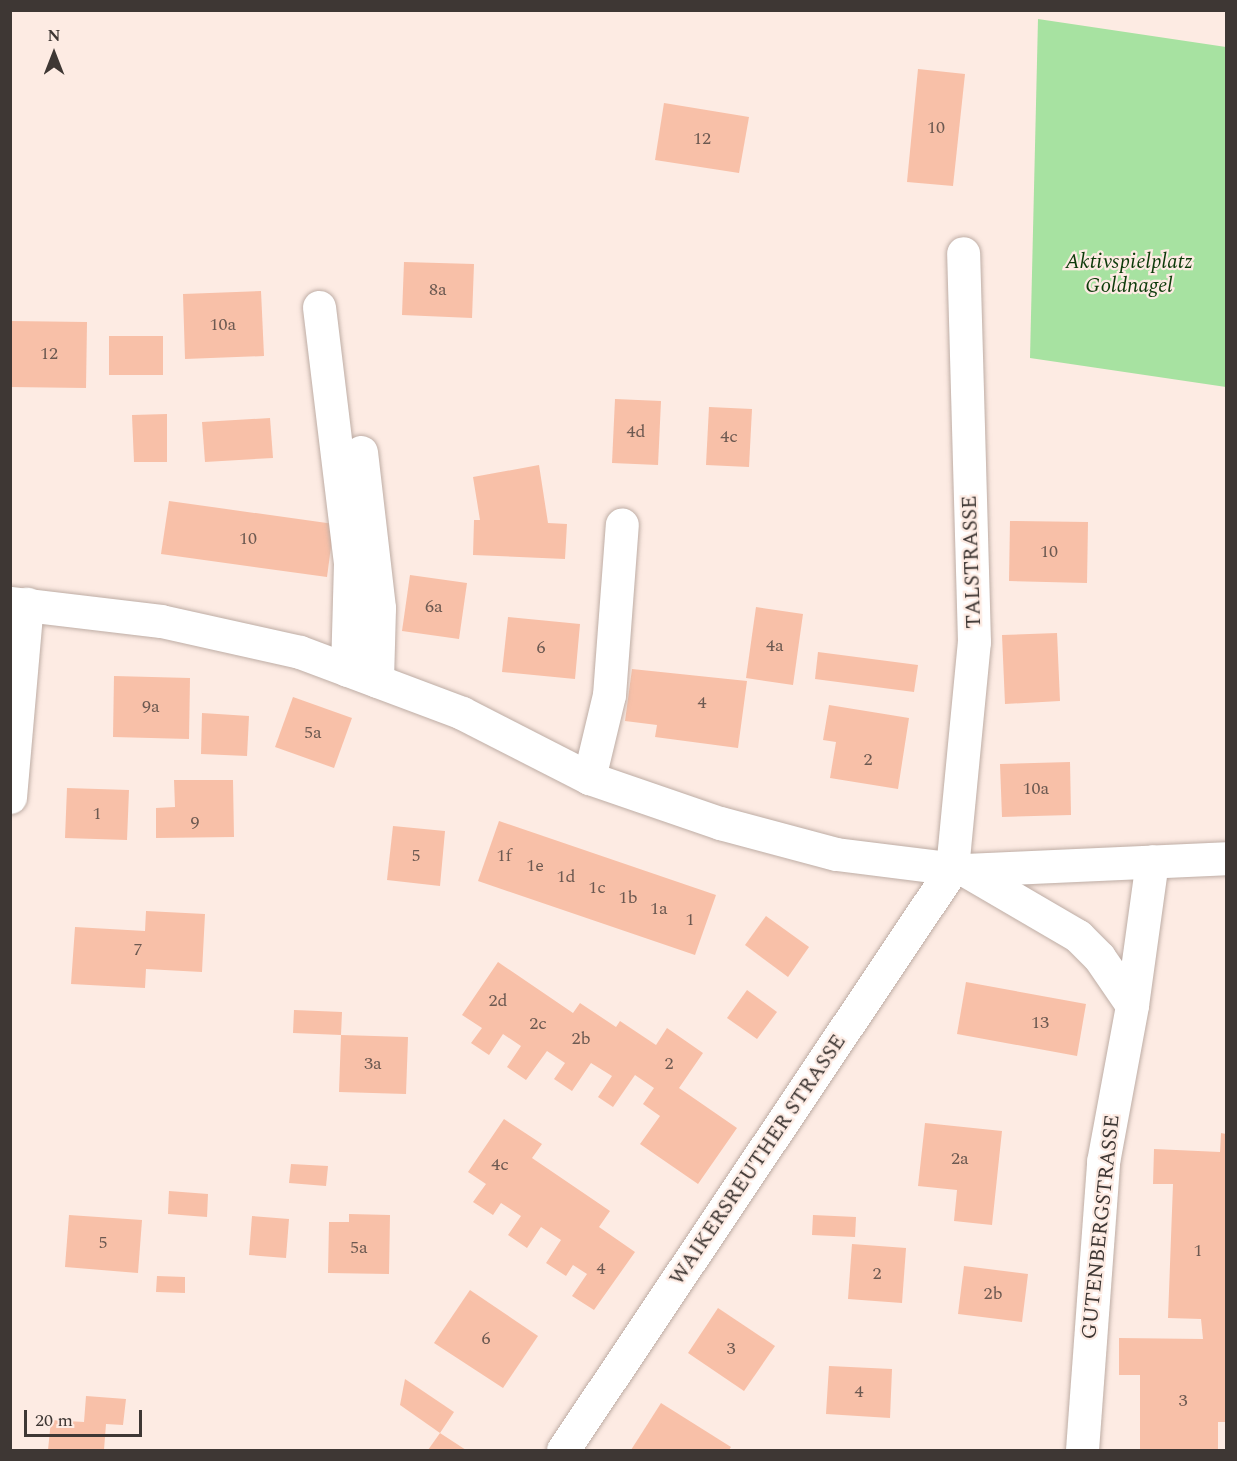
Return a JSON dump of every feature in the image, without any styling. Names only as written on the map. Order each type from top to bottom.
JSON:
[{"type":"street","name":"TALSTRASSE","points":[[958,870],[974,642],[963,253]]},
{"type":"street","points":[[319,308],[362,676]]},
{"type":"street","points":[[362,452],[379,608],[362,676]]},
{"type":"street","points":[[589,778],[609,695],[622,524]]},
{"type":"street","points":[[10,796],[19,604],[161,621],[300,652],[462,713],[589,778],[720,823],[836,854],[958,870],[1227,858]]},
{"type":"street","name":"GUTENBERGSTRASSE","points":[[1082,1450],[1103,1162],[1132,1005],[1152,861]]},
{"type":"street","points":[[958,870],[1078,936],[1099,957],[1132,1005]]},
{"type":"street","name":"WAIKERSREUTHER STRASSE","points":[[562,1450],[958,870]]},
{"type":"green space","name":"Aktivspielplatz Goldnagel","points":[[1038,19],[1226,47],[1226,387],[1030,358]]},
{"type":"building","points":[[918,69],[965,74],[953,186],[907,182]]},
{"type":"building","points":[[664,103],[749,117],[739,173],[655,160]]},
{"type":"building","points":[[404,262],[474,264],[472,318],[402,315]]},
{"type":"building","points":[[261,291],[264,356],[185,359],[183,294]]},
{"type":"building","points":[[10,321],[87,322],[86,388],[10,387]]},
{"type":"building","points":[[109,336],[163,336],[163,375],[109,375]]},
{"type":"building","points":[[615,399],[661,401],[658,465],[612,463]]},
{"type":"building","points":[[709,407],[752,409],[749,467],[706,465]]},
{"type":"building","points":[[167,414],[167,462],[134,462],[132,415]]},
{"type":"building","points":[[270,418],[273,458],[205,462],[202,422]]},
{"type":"building","points":[[539,465],[548,523],[567,524],[565,559],[473,555],[474,520],[480,520],[473,477]]},
{"type":"building","points":[[169,501],[334,524],[327,577],[161,554]]},
{"type":"building","points":[[1010,521],[1088,522],[1087,583],[1009,581]]},
{"type":"building","points":[[410,575],[467,583],[459,639],[402,631]]},
{"type":"building","points":[[756,607],[803,614],[793,685],[746,678]]},
{"type":"building","points":[[508,617],[580,624],[575,679],[502,672]]},
{"type":"building","points":[[1057,633],[1060,701],[1005,704],[1002,635]]},
{"type":"building","points":[[818,652],[918,665],[914,692],[815,679]]},
{"type":"building","points":[[632,669],[747,681],[738,748],[655,737],[657,725],[625,721]]},
{"type":"building","points":[[114,676],[190,678],[189,739],[113,737]]},
{"type":"building","points":[[293,697],[352,718],[334,768],[275,747]]},
{"type":"building","points":[[829,705],[909,718],[898,789],[830,778],[836,742],[823,740]]},
{"type":"building","points":[[202,713],[249,716],[247,756],[201,754]]},
{"type":"building","points":[[1070,762],[1071,815],[1002,817],[1000,764]]},
{"type":"building","points":[[174,780],[233,780],[234,837],[156,838],[156,808],[175,807]]},
{"type":"building","points":[[67,788],[129,790],[127,840],[65,838]]},
{"type":"building","points":[[499,821],[716,895],[695,955],[478,881]]},
{"type":"building","points":[[393,826],[445,831],[440,886],[387,880]]},
{"type":"building","points":[[146,911],[205,914],[202,972],[146,969],[145,988],[71,984],[75,927],[145,931]]},
{"type":"building","points":[[766,916],[809,947],[788,977],[745,945]]},
{"type":"building","points":[[498,962],[573,1013],[580,1003],[616,1027],[620,1021],[656,1045],[667,1028],[703,1053],[679,1088],[737,1128],[698,1184],[640,1144],[660,1116],[643,1104],[654,1088],[635,1075],[613,1107],[598,1097],[612,1076],[591,1063],[572,1091],[554,1079],[565,1063],[547,1051],[526,1080],[507,1067],[521,1046],[503,1034],[489,1055],[471,1043],[482,1028],[462,1015]]},
{"type":"building","points":[[966,982],[1086,1004],[1077,1056],[957,1034]]},
{"type":"building","points":[[747,990],[777,1012],[757,1039],[727,1018]]},
{"type":"building","points":[[294,1010],[342,1012],[341,1035],[293,1033]]},
{"type":"building","points":[[341,1035],[408,1037],[406,1094],[339,1092]]},
{"type":"building","points":[[504,1119],[542,1144],[532,1158],[610,1211],[599,1227],[635,1252],[594,1310],[572,1296],[587,1274],[573,1265],[566,1276],[546,1263],[561,1240],[541,1227],[527,1248],[508,1235],[521,1216],[501,1203],[493,1215],[473,1202],[486,1184],[468,1172]]},
{"type":"building","points":[[925,1123],[1002,1131],[992,1225],[954,1221],[957,1190],[918,1186]]},
{"type":"building","points":[[1221,1133],[1226,1134],[1226,1422],[1218,1422],[1218,1450],[1140,1450],[1140,1375],[1119,1375],[1119,1338],[1203,1339],[1201,1319],[1168,1318],[1173,1184],[1153,1184],[1154,1149],[1220,1152]]},
{"type":"building","points":[[291,1164],[328,1166],[326,1186],[289,1183]]},
{"type":"building","points":[[169,1191],[208,1194],[207,1217],[168,1214]]},
{"type":"building","points":[[349,1214],[390,1215],[389,1274],[328,1273],[329,1222],[349,1222]]},
{"type":"building","points":[[69,1215],[142,1220],[138,1273],[65,1267]]},
{"type":"building","points":[[813,1215],[856,1217],[855,1237],[812,1235]]},
{"type":"building","points":[[252,1216],[289,1219],[286,1258],[249,1255]]},
{"type":"building","points":[[852,1244],[906,1248],[902,1303],[848,1299]]},
{"type":"building","points":[[964,1266],[1028,1274],[1022,1322],[958,1314]]},
{"type":"building","points":[[157,1276],[185,1277],[185,1293],[156,1292]]},
{"type":"building","points":[[470,1290],[538,1336],[503,1388],[434,1343]]},
{"type":"building","points":[[718,1308],[775,1346],[744,1391],[688,1353]]},
{"type":"building","points":[[829,1366],[892,1369],[890,1418],[826,1414]]},
{"type":"building","points":[[405,1379],[454,1412],[440,1433],[400,1405]]},
{"type":"building","points":[[86,1396],[126,1399],[123,1425],[106,1424],[104,1450],[48,1450],[51,1420],[84,1422]]},
{"type":"building","points":[[661,1403],[731,1447],[729,1450],[631,1450]]},
{"type":"building","points":[[440,1433],[466,1450],[428,1450]]}]
